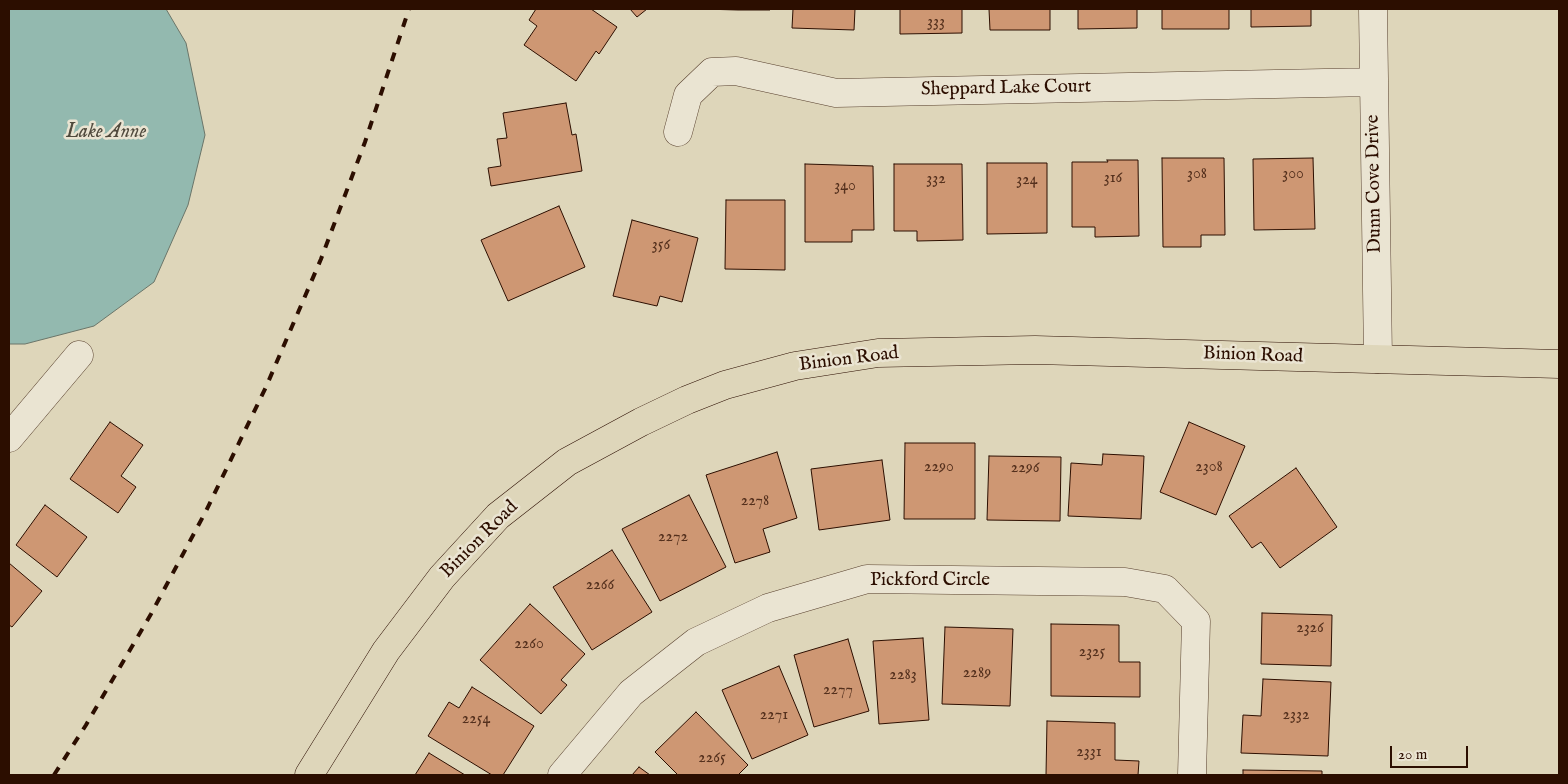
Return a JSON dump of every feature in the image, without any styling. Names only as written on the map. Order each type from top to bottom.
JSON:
[{"type":"main road","name":"Binion Road","points":[[309,775],[386,651],[442,577],[498,516],[567,462],[641,422],[687,400],[725,385],[795,366],[878,353],[1035,350],[1559,364]]},
{"type":"street","name":"Dunn Cove Drive","points":[[1373,9],[1378,359]]},
{"type":"street","name":"Sheppard Lake Court","points":[[678,132],[688,95],[712,72],[736,71],[836,93],[1373,82]]},
{"type":"street","points":[[9,438],[79,355]]},
{"type":"street","name":"Pickford Circle","points":[[562,775],[631,693],[696,642],[768,608],[867,579],[1125,582],[1165,589],[1196,621],[1192,775]]},
{"type":"water","name":"Lake Anne","points":[[9,9],[166,9],[186,43],[205,135],[188,205],[154,282],[94,326],[25,344],[9,344]]},
{"type":"building","points":[[536,9],[591,9],[617,27],[599,54],[596,51],[576,81],[524,45],[537,26],[529,20]]},
{"type":"building","points":[[630,9],[647,9],[637,17]]},
{"type":"building","points":[[702,9],[770,9],[770,10],[738,10]]},
{"type":"building","points":[[793,9],[855,9],[854,30],[792,28]]},
{"type":"building","points":[[900,9],[962,9],[962,33],[900,34]]},
{"type":"building","points":[[989,9],[1050,9],[1050,30],[990,30]]},
{"type":"building","points":[[1078,9],[1137,9],[1137,28],[1078,29]]},
{"type":"building","points":[[1162,9],[1229,9],[1229,29],[1162,29]]},
{"type":"building","points":[[1251,9],[1311,9],[1311,26],[1251,27]]},
{"type":"building","points":[[566,103],[572,135],[576,134],[582,171],[491,186],[488,168],[501,166],[497,139],[507,138],[503,113]]},
{"type":"building","points":[[1162,158],[1224,158],[1225,235],[1201,235],[1201,247],[1163,247]]},
{"type":"building","points":[[1313,158],[1315,229],[1254,230],[1253,159]]},
{"type":"building","points":[[1107,160],[1138,160],[1139,236],[1095,237],[1095,227],[1072,227],[1072,162],[1108,162]]},
{"type":"building","points":[[987,163],[1047,163],[1047,233],[987,234]]},
{"type":"building","points":[[805,164],[873,166],[874,230],[852,230],[852,242],[805,242]]},
{"type":"building","points":[[894,164],[962,164],[963,240],[917,241],[917,231],[894,231]]},
{"type":"building","points":[[726,200],[785,200],[785,270],[725,269]]},
{"type":"building","points":[[559,206],[585,267],[508,301],[481,240]]},
{"type":"building","points":[[632,220],[698,238],[682,302],[660,296],[657,306],[613,296]]},
{"type":"building","points":[[110,422],[143,445],[121,476],[136,487],[118,513],[70,479]]},
{"type":"building","points":[[1189,422],[1245,446],[1216,515],[1160,492]]},
{"type":"building","points":[[905,443],[975,443],[975,519],[904,519]]},
{"type":"building","points":[[777,452],[797,518],[763,529],[770,552],[735,563],[706,475]]},
{"type":"building","points":[[1103,454],[1144,456],[1141,519],[1068,516],[1071,463],[1102,465]]},
{"type":"building","points":[[989,456],[1061,457],[1060,521],[987,520]]},
{"type":"building","points":[[882,460],[890,520],[819,530],[811,469]]},
{"type":"building","points":[[1296,468],[1337,527],[1280,568],[1261,542],[1252,548],[1229,516]]},
{"type":"building","points":[[689,495],[726,567],[660,601],[622,529]]},
{"type":"building","points":[[45,505],[87,537],[57,577],[16,545]]},
{"type":"building","points":[[612,550],[652,612],[592,650],[553,587]]},
{"type":"building","points":[[9,563],[42,591],[12,627],[9,625]]},
{"type":"building","points":[[530,604],[585,654],[561,680],[567,685],[541,714],[480,660]]},
{"type":"building","points":[[1262,613],[1332,615],[1331,666],[1261,664]]},
{"type":"building","points":[[1051,624],[1119,625],[1119,662],[1140,662],[1140,697],[1051,696]]},
{"type":"building","points":[[945,627],[1013,629],[1010,706],[942,704]]},
{"type":"building","points":[[923,638],[929,720],[879,724],[873,641]]},
{"type":"building","points":[[848,639],[869,711],[814,727],[794,655]]},
{"type":"building","points":[[779,666],[808,735],[752,759],[722,690]]},
{"type":"building","points":[[1263,679],[1331,682],[1328,756],[1241,753],[1243,715],[1261,716]]},
{"type":"building","points":[[472,687],[534,726],[503,775],[492,775],[428,736],[449,702],[459,708]]},
{"type":"building","points":[[696,712],[748,765],[738,775],[678,775],[655,752]]},
{"type":"building","points":[[1047,721],[1115,723],[1115,760],[1139,761],[1138,775],[1046,775]]},
{"type":"building","points":[[429,753],[465,775],[415,775]]},
{"type":"building","points":[[639,767],[650,775],[632,775]]},
{"type":"building","points":[[1243,770],[1322,771],[1322,775],[1243,775]]},
{"type":"railway","points":[[54,775],[86,725],[151,614],[206,511],[266,387],[321,259],[365,142],[409,9]]}]
